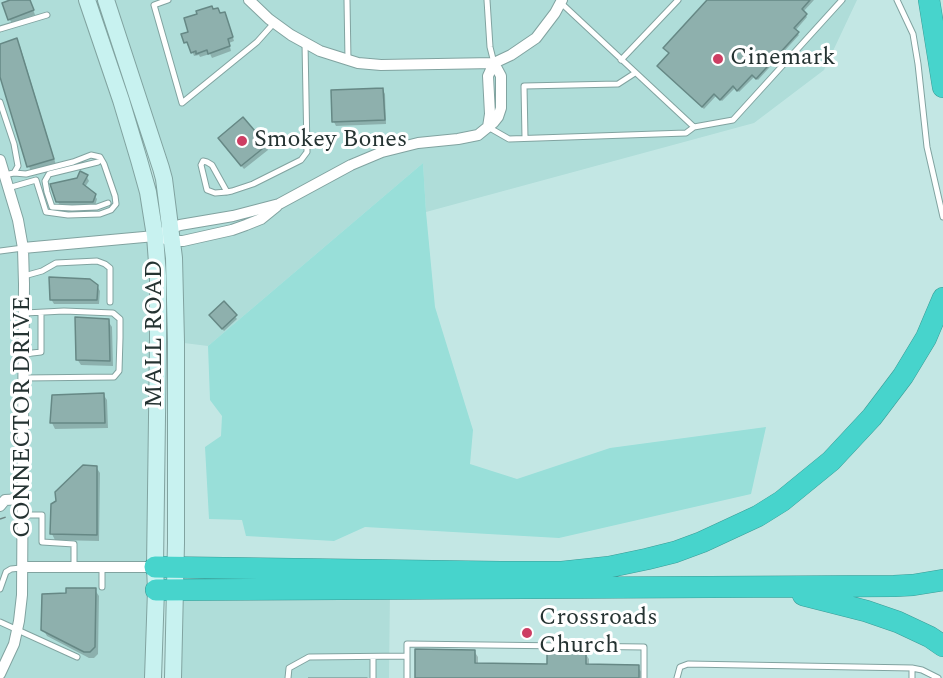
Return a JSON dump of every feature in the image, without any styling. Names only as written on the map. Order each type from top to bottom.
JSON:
[{"type":"highway","points":[[929,0],[943,87]]},
{"type":"highway","points":[[165,567],[562,572],[609,567],[675,552],[758,516],[782,501],[818,472],[857,434],[888,397],[915,357],[943,298]]},
{"type":"highway","points":[[166,590],[894,586],[943,579]]},
{"type":"highway","points":[[767,586],[866,610],[898,622],[930,637],[943,646]]},
{"type":"main road","name":"MALL ROAD","points":[[87,0],[139,160],[148,192],[155,236],[165,567],[173,678]]},
{"type":"main road","name":"MALL ROAD","points":[[106,0],[155,145],[164,179],[174,258],[176,342],[165,567]]},
{"type":"main road","name":"MALL ROAD","points":[[153,678],[166,590]]},
{"type":"street","points":[[249,0],[274,23],[320,51],[358,63],[381,65],[494,63],[511,55],[536,38],[555,14],[560,1]]},
{"type":"street","points":[[23,248],[171,235],[193,239],[239,228],[261,219],[279,204],[351,165],[382,152],[418,143],[478,135],[488,127],[490,114],[488,76],[494,63]]},
{"type":"street","name":"CONNECTOR DRIVE","points":[[0,160],[9,174],[8,188],[18,220],[23,248],[24,276],[22,595],[14,644],[0,674]]},
{"type":"street","points":[[0,506],[5,500],[23,499]]},
{"type":"street","points":[[23,567],[165,567]]},
{"type":"lane","points":[[168,0],[154,5],[182,103],[257,42],[274,23]]},
{"type":"lane","points":[[347,0],[348,60]]},
{"type":"lane","points":[[486,0],[490,47],[494,63]]},
{"type":"lane","points":[[621,60],[678,0]]},
{"type":"lane","points":[[488,127],[509,139],[686,133],[694,127],[733,120],[842,0]]},
{"type":"lane","points":[[897,0],[913,34],[927,147],[943,218]]},
{"type":"lane","points":[[560,1],[694,127]]},
{"type":"lane","points":[[0,29],[47,15]]},
{"type":"lane","points":[[227,192],[212,165],[203,161],[201,165],[207,190],[215,194],[227,192],[253,184],[301,159],[307,152],[304,43]]},
{"type":"lane","points":[[525,138],[524,86],[618,84],[635,73]]},
{"type":"lane","points":[[0,102],[14,144],[18,166],[9,174]]},
{"type":"lane","points":[[8,188],[36,180],[46,212],[68,215],[100,214],[111,210],[116,204],[100,157],[91,155],[26,174],[9,174]]},
{"type":"lane","points":[[91,155],[98,162],[49,174],[45,181],[46,192],[52,207],[97,207],[108,203],[100,214]]},
{"type":"lane","points":[[0,251],[23,248]]},
{"type":"lane","points":[[24,276],[42,271],[56,263],[97,261],[110,268],[110,302]]},
{"type":"lane","points":[[24,313],[64,311],[113,313],[120,319],[119,370],[114,377],[24,378]]},
{"type":"lane","points":[[24,354],[41,352],[41,313]]},
{"type":"lane","points":[[24,515],[42,515],[42,542],[74,544],[74,567]]},
{"type":"lane","points":[[0,589],[6,573],[11,569],[23,567]]},
{"type":"lane","points":[[102,567],[102,587]]},
{"type":"lane","points":[[0,622],[77,657]]},
{"type":"lane","points":[[407,678],[407,644],[644,646],[644,678]]},
{"type":"lane","points":[[288,678],[290,668],[309,657],[407,656]]},
{"type":"lane","points":[[373,657],[373,678]]},
{"type":"lane","points":[[677,678],[680,668],[688,664],[912,668],[938,678]]},
{"type":"lane","points":[[912,668],[912,678]]},
{"type":"path","points":[[0,519],[6,517]]},
{"type":"shaded area","points":[[0,0],[87,0],[155,236],[153,678],[0,678]]},
{"type":"shaded area","points":[[106,0],[857,0],[824,70],[754,123],[426,212],[423,163],[208,346],[176,342],[164,179]]},
{"type":"shaded area","points":[[423,163],[435,307],[473,430],[470,464],[517,479],[610,448],[766,427],[751,494],[559,538],[365,527],[334,541],[246,536],[242,520],[209,519],[205,447],[221,436],[222,416],[210,400],[208,346]]},
{"type":"shaded area","points":[[390,588],[389,678],[173,678],[175,590]]},
{"type":"building","points":[[10,0],[30,0],[34,10],[8,20],[2,3]]},
{"type":"building","name":"Cinemark","points":[[707,0],[810,0],[802,9],[807,14],[794,28],[799,32],[756,79],[752,75],[737,91],[733,86],[720,100],[714,94],[702,107],[657,66],[669,53],[663,48]]},
{"type":"building","points":[[212,6],[213,9],[218,8],[220,13],[225,12],[233,37],[228,39],[230,46],[208,54],[207,50],[196,54],[196,51],[191,53],[181,34],[188,32],[184,18]]},
{"type":"building","points":[[17,38],[54,159],[27,167],[0,77],[0,44]]},
{"type":"building","points":[[383,88],[385,120],[332,122],[331,90]]},
{"type":"building","name":"Smokey Bones","points":[[243,117],[267,145],[241,166],[218,138]]},
{"type":"building","points":[[80,171],[88,175],[83,184],[96,194],[93,202],[56,202],[50,184],[77,178]]},
{"type":"building","points":[[49,277],[90,279],[98,285],[97,300],[50,300]]},
{"type":"building","points":[[224,301],[237,315],[222,329],[209,315]]},
{"type":"building","points":[[75,317],[109,319],[110,361],[76,360]]},
{"type":"building","points":[[104,393],[105,423],[50,423],[52,395]]},
{"type":"building","points":[[83,465],[97,466],[97,535],[50,534],[51,504],[56,501],[55,492]]},
{"type":"building","points":[[66,588],[96,588],[95,647],[90,652],[84,652],[41,630],[42,594],[66,593]]},
{"type":"building","name":"Crossroads Church","points":[[415,649],[475,650],[475,663],[547,664],[547,651],[586,652],[586,664],[639,665],[639,678],[415,678]]},
{"type":"place","name":"Cinemark","points":[[718,59]]},
{"type":"place","name":"Smokey Bones","points":[[242,141]]},
{"type":"place","name":"Crossroads Church","points":[[527,633]]}]
